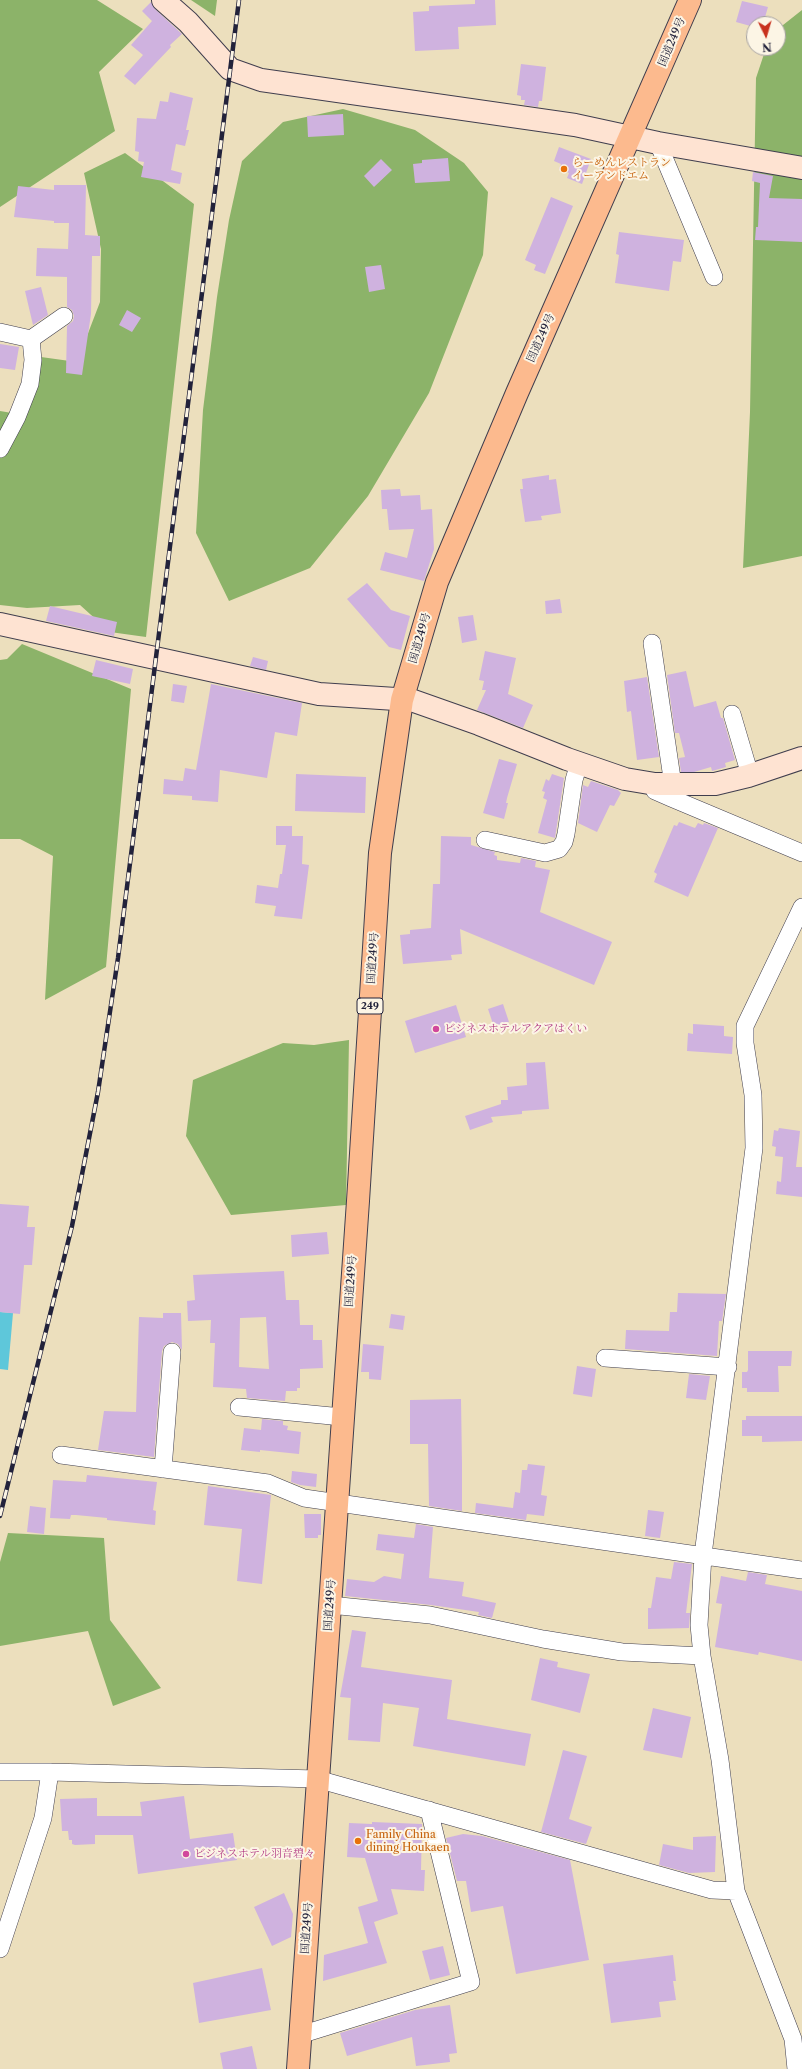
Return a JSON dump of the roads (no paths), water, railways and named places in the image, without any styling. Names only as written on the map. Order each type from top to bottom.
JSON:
[{"type":"highway","name":"国道249号","points":[[298,2069],[380,853],[402,700],[436,582],[517,393],[690,0]]},
{"type":"street","points":[[163,0],[188,22],[230,69],[261,80],[575,125],[658,143],[802,168]]},
{"type":"street","points":[[658,143],[714,277]]},
{"type":"street","points":[[0,332],[31,339],[64,316]]},
{"type":"street","points":[[0,449],[18,417],[30,384],[33,360],[31,339]]},
{"type":"street","points":[[0,624],[319,694],[411,700],[625,779],[664,784],[715,784],[750,775],[802,758]]},
{"type":"street","points":[[652,643],[664,784]]},
{"type":"street","points":[[732,714],[750,775]]},
{"type":"street","points":[[485,840],[545,853],[559,849],[564,842],[566,834],[574,780],[579,763]]},
{"type":"street","points":[[664,784],[655,791],[802,854]]},
{"type":"street","points":[[796,2069],[793,2038],[736,1891],[720,1760],[702,1656],[699,1625],[703,1555],[728,1367],[754,1148],[753,1095],[745,1043],[745,1026],[802,907]]},
{"type":"street","points":[[163,1469],[172,1352]]},
{"type":"street","points":[[605,1358],[728,1367]]},
{"type":"street","points":[[239,1407],[342,1417]]},
{"type":"street","points":[[61,1456],[268,1483],[304,1498],[802,1570]]},
{"type":"street","points":[[330,1604],[430,1615],[543,1639],[622,1652],[702,1656]]},
{"type":"street","points":[[0,1772],[317,1779],[712,1890],[736,1891]]},
{"type":"street","points":[[0,1949],[43,1818],[50,1772]]},
{"type":"street","points":[[300,2035],[471,1982],[429,1810]]},
{"type":"water","points":[[0,1312],[13,1313],[8,1370],[0,1369]]},
{"type":"railway","points":[[0,1516],[72,1226],[98,1092],[118,958],[239,0]]},
{"type":"place","name":"らーめんレストラン イーアンドエム","points":[[564,169]]},
{"type":"place","name":"ビジネスホテルアクアはくい","points":[[436,1029]]},
{"type":"place","name":"Family China dining Houkaen","points":[[358,1841]]},
{"type":"place","name":"ビジネスホテル羽音碧々","points":[[186,1854]]}]
